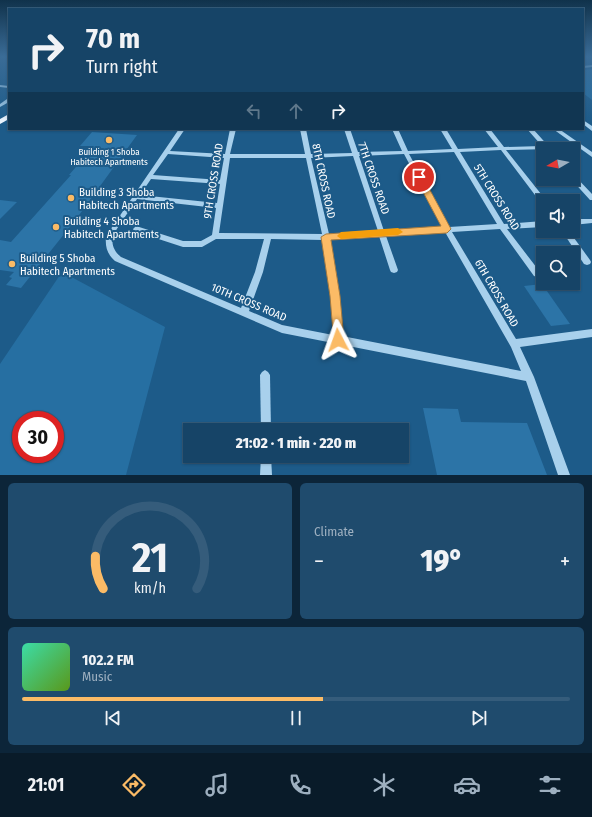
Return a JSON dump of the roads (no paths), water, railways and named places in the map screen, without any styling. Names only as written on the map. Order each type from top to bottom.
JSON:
[{"type":"street","points":[[584,122],[592,128]]},
{"type":"street","name":"10TH CROSS ROAD","points":[[181,130],[109,236],[109,247],[111,253],[118,259],[282,329],[529,377]]},
{"type":"street","name":"9TH CROSS ROAD","points":[[215,236],[227,156],[233,130]]},
{"type":"street","name":"8TH CROSS ROAD","points":[[303,130],[307,156],[326,237],[335,296],[338,340]]},
{"type":"street","name":"7TH CROSS ROAD","points":[[347,130],[394,270]]},
{"type":"street","name":"6TH CROSS ROAD","points":[[395,130],[405,151],[447,229],[514,344],[529,377],[564,475]]},
{"type":"street","name":"5TH CROSS ROAD","points":[[445,130],[502,227],[536,273]]},
{"type":"street","points":[[488,130],[538,194]]},
{"type":"street","points":[[531,130],[542,142]]},
{"type":"street","points":[[557,130],[592,155]]},
{"type":"street","points":[[166,152],[227,156],[307,156],[405,151],[536,148]]},
{"type":"street","points":[[149,177],[223,182]]},
{"type":"street","points":[[580,185],[592,198]]},
{"type":"street","points":[[135,198],[220,206]]},
{"type":"street","points":[[580,222],[592,221]]},
{"type":"street","points":[[136,229],[183,244],[202,244],[215,236],[268,238],[326,237],[536,225]]},
{"type":"street","points":[[244,312],[259,272],[268,238]]},
{"type":"street","points":[[571,238],[587,262]]},
{"type":"street","points":[[514,344],[592,333]]},
{"type":"street","points":[[265,375],[266,423]]},
{"type":"street","points":[[266,463],[266,475]]},
{"type":"place","name":"Building 1 Shoba Habitech Apartments","points":[[109,140]]},
{"type":"place","name":"Building 3 Shoba Habitech Apartments","points":[[71,198]]},
{"type":"place","name":"Building 4 Shoba Habitech Apartments","points":[[56,227]]},
{"type":"place","name":"Building 5 Shoba Habitech Apartments","points":[[12,264]]}]
